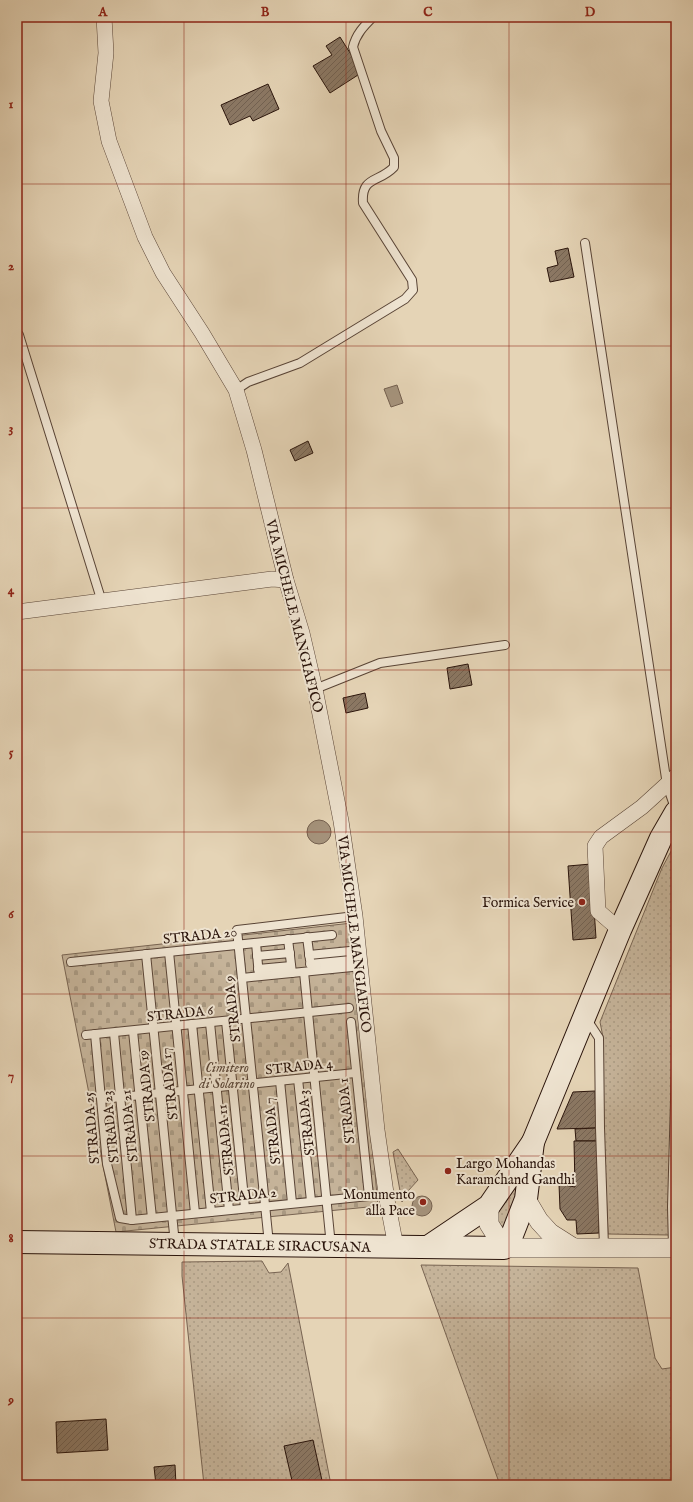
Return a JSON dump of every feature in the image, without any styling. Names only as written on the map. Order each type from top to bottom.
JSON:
[{"type":"main road","points":[[428,1246],[489,1206],[533,1142],[620,930],[661,838],[676,812]]},
{"type":"main road","points":[[504,1248],[512,1234],[526,1199],[533,1142]]},
{"type":"main road","name":"STRADA STATALE SIRACUSANA","points":[[17,1242],[504,1248]]},
{"type":"street","name":"VIA MICHELE MANGIAFICO","points":[[104,17],[106,52],[101,101],[109,141],[148,243],[163,273],[202,333],[236,390],[254,450],[286,580],[302,632],[315,689],[340,821],[355,916],[377,1130],[387,1200],[396,1247]]},
{"type":"street","points":[[17,612],[272,579],[286,580]]},
{"type":"street","points":[[620,930],[598,911],[595,846],[600,837],[636,812],[671,780]]},
{"type":"street","points":[[526,1199],[539,1221],[550,1233],[572,1247]]},
{"type":"street","points":[[489,1206],[489,1224],[504,1248],[675,1248]]},
{"type":"lane","points":[[236,390],[248,382],[300,363],[405,299],[413,290],[412,280],[363,203],[362,192],[368,183],[389,172],[394,167],[394,158],[381,131],[353,47],[354,40],[360,30],[373,17]]},
{"type":"lane","points":[[585,243],[676,812]]},
{"type":"lane","points":[[17,332],[22,343],[102,602]]},
{"type":"lane","points":[[315,689],[380,663],[505,645]]},
{"type":"lane","name":"STRADA 9","points":[[269,1245],[237,930],[355,916]]},
{"type":"lane","name":"STRADA 20","points":[[70,962],[332,935]]},
{"type":"lane","name":"STRADA 3","points":[[307,937],[309,955],[308,1012],[332,1246]]},
{"type":"lane","points":[[288,939],[291,970]]},
{"type":"lane","points":[[256,943],[259,973]]},
{"type":"lane","points":[[242,978],[259,973],[308,969],[351,963],[350,951],[309,955]]},
{"type":"lane","name":"STRADA 17","points":[[169,952],[195,1213]]},
{"type":"lane","points":[[257,956],[290,953]]},
{"type":"lane","name":"STRADA 19","points":[[146,954],[175,1244]]},
{"type":"lane","name":"STRADA 6","points":[[86,1035],[349,1008]]},
{"type":"lane","points":[[585,1016],[599,1038],[604,1247]]},
{"type":"lane","name":"STRADA 11","points":[[226,1021],[245,1208]]},
{"type":"lane","name":"STRADA 1","points":[[351,1022],[368,1196]]},
{"type":"lane","points":[[210,1023],[228,1210]]},
{"type":"lane","points":[[192,1024],[211,1212]]},
{"type":"lane","name":"STRADA 21","points":[[133,1030],[152,1218]]},
{"type":"lane","name":"STRADA 23","points":[[114,1033],[132,1220]]},
{"type":"lane","name":"STRADA 25","points":[[95,1034],[107,1164],[120,1218]]},
{"type":"lane","points":[[675,1248],[672,1207],[676,1065]]},
{"type":"lane","name":"STRADA 4","points":[[102,1099],[355,1073]]},
{"type":"lane","points":[[298,1079],[311,1201]]},
{"type":"lane","name":"STRADA 7","points":[[280,1081],[292,1203]]},
{"type":"lane","name":"STRADA 2","points":[[120,1218],[132,1220],[368,1196]]},
{"type":"green space","points":[[676,842],[676,957],[669,1235],[608,1234],[603,1121],[603,1037],[600,1022],[662,868]]},
{"type":"green space","name":"Cimitero di Solarino","points":[[352,923],[378,1206],[116,1232],[62,955]]},
{"type":"green space","points":[[398,1149],[418,1180],[408,1191],[402,1202],[393,1152]]},
{"type":"green space","points":[[520,1182],[505,1228],[496,1222],[499,1207]]},
{"type":"green space","points":[[262,1261],[269,1273],[281,1272],[288,1263],[331,1485],[204,1485],[182,1276],[182,1262]]},
{"type":"green space","points":[[421,1265],[638,1268],[655,1358],[662,1369],[676,1367],[676,1485],[500,1485]]},
{"type":"shaded area","points":[[397,385],[403,403],[391,407],[384,389]]},
{"type":"shaded area","points":[[319,820],[328,823],[331,832],[328,841],[319,844],[310,841],[307,832],[310,823]]},
{"type":"shaded area","points":[[422,1196],[429,1199],[432,1206],[429,1213],[422,1216],[415,1213],[412,1206],[415,1199]]},
{"type":"building","points":[[340,37],[352,56],[358,75],[330,93],[313,66],[332,55],[326,46]]},
{"type":"building","points":[[268,84],[279,109],[253,121],[250,116],[230,125],[221,105]]},
{"type":"building","points":[[568,248],[574,277],[550,282],[547,268],[558,265],[555,251]]},
{"type":"building","points":[[308,441],[313,453],[295,461],[290,450]]},
{"type":"building","points":[[468,664],[472,685],[450,689],[447,668]]},
{"type":"building","points":[[365,693],[368,708],[346,713],[343,698]]},
{"type":"building","name":"Formica Service","points":[[591,864],[596,938],[573,940],[568,866]]},
{"type":"building","points":[[595,1091],[596,1128],[557,1129],[573,1092]]},
{"type":"building","points":[[596,1128],[597,1141],[576,1141],[575,1129]]},
{"type":"building","points":[[574,1141],[597,1141],[599,1233],[577,1234],[576,1220],[567,1220],[560,1209],[559,1184],[575,1187]]},
{"type":"building","points":[[106,1419],[108,1450],[57,1453],[56,1422]]},
{"type":"building","points":[[313,1440],[323,1485],[293,1485],[284,1446]]},
{"type":"building","points":[[175,1465],[176,1485],[156,1485],[154,1467]]},
{"type":"place","name":"Formica Service","points":[[582,902]]},
{"type":"place","name":"Largo Mohandas Karamchand Gandhi","points":[[448,1171]]},
{"type":"place","name":"Monumento alla Pace","points":[[423,1202]]}]
